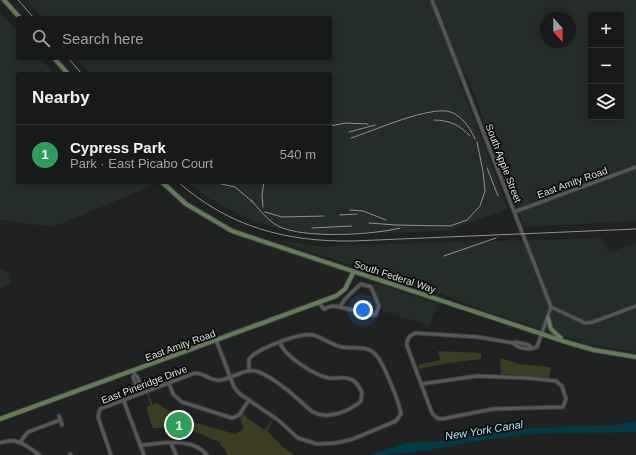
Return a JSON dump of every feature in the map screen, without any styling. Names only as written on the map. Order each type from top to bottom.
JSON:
[{"type":"main road","points":[[4,0],[18,16]]},
{"type":"main road","points":[[56,60],[66,72]]},
{"type":"main road","name":"South Federal Way","points":[[164,184],[186,204],[232,231],[543,333],[566,342],[594,350],[636,357]]},
{"type":"main road","name":"East Amity Road","points":[[0,419],[134,373],[216,340],[319,303],[340,293],[348,284],[354,271]]},
{"type":"main road","points":[[548,318],[554,332],[566,342]]},
{"type":"street","name":"South Apple Street","points":[[432,0],[551,307]]},
{"type":"street","name":"East Amity Road","points":[[514,212],[636,166]]},
{"type":"street","points":[[319,303],[324,309],[332,306],[340,307],[372,315],[376,314],[379,306],[371,287],[361,284],[342,302],[340,307]]},
{"type":"street","points":[[422,384],[477,376],[528,378],[556,381],[562,386],[566,399],[563,407],[493,409],[437,418],[432,413],[407,346],[408,338],[416,333],[478,337],[512,343],[516,342],[529,345],[531,348],[537,347],[551,307],[585,322],[593,322],[636,306]]},
{"type":"street","points":[[216,340],[230,378],[240,394],[278,420],[298,438],[317,444],[336,443],[353,439],[400,418],[401,411],[382,363],[372,352],[364,348],[337,346],[310,334],[301,335],[280,343],[252,355],[248,364],[249,371],[261,373],[293,395],[312,412],[318,414],[342,412],[359,403],[363,396],[358,385],[353,380],[347,378],[330,378],[316,374],[284,352],[280,343]]},
{"type":"street","name":"East Pineridge Drive","points":[[111,455],[98,417],[98,411],[102,407],[195,373],[202,374],[216,381],[249,371]]},
{"type":"street","points":[[134,373],[133,377],[138,390],[141,392]]},
{"type":"street","points":[[169,383],[173,394],[182,402],[232,418],[238,415],[249,400]]},
{"type":"street","points":[[123,399],[144,455]]},
{"type":"street","points":[[59,416],[62,425]]},
{"type":"street","points":[[20,442],[28,432],[60,420]]},
{"type":"street","points":[[0,443],[12,439],[20,442],[40,455]]},
{"type":"street","points":[[140,445],[171,443],[185,444],[204,451],[207,455]]},
{"type":"street","points":[[171,443],[176,455]]},
{"type":"shaded area","points":[[27,0],[636,0],[636,221],[524,227],[466,73],[458,77],[508,209],[449,230],[319,235],[280,229],[252,221],[210,199],[190,184],[332,184],[332,72],[88,72],[78,60],[332,60],[332,16],[41,16]]},
{"type":"shaded area","points":[[0,12],[16,31],[16,60],[42,60],[52,72],[16,72],[16,184],[150,184],[152,186],[53,227],[0,220]]},
{"type":"shaded area","points":[[602,238],[609,252],[636,244],[636,352],[588,344],[482,310],[425,287],[316,254],[277,240],[318,246]]},
{"type":"shaded area","points":[[0,268],[9,272],[11,284],[0,288]]},
{"type":"shaded area","points":[[376,283],[437,304],[429,326],[383,311],[373,285]]},
{"type":"shaded area","points":[[438,351],[481,353],[481,359],[448,363],[419,369],[418,365],[440,360]]},
{"type":"shaded area","points":[[500,358],[519,364],[551,367],[549,378],[501,374]]},
{"type":"shaded area","points":[[148,393],[153,405],[157,403],[179,418],[235,434],[244,429],[240,418],[244,413],[247,418],[265,430],[273,419],[267,431],[284,448],[295,455],[228,455],[219,442],[187,428],[153,428],[147,412],[147,407],[151,405],[147,394]]},
{"type":"water","points":[[636,421],[636,432],[527,434],[423,451],[370,455],[406,443],[433,442],[511,429],[618,425]]},
{"type":"railway","points":[[18,0],[32,16]]},
{"type":"railway","points":[[70,60],[80,72]]},
{"type":"railway","points":[[351,138],[416,115],[442,111],[451,112],[463,120],[475,139]]},
{"type":"railway","points":[[434,120],[454,124],[470,136]]},
{"type":"railway","points":[[332,126],[346,123],[368,124]]},
{"type":"railway","points":[[349,132],[375,125]]},
{"type":"railway","points":[[369,223],[450,226],[467,220],[480,206],[485,191],[483,171],[477,142]]},
{"type":"railway","points":[[487,168],[498,196]]},
{"type":"railway","points":[[181,184],[217,210],[238,221],[282,235],[305,239],[353,241],[636,229]]},
{"type":"railway","points":[[221,184],[235,187],[254,203]]},
{"type":"railway","points":[[263,207],[262,195],[264,184]]},
{"type":"railway","points":[[251,200],[270,221],[278,226],[304,233],[356,234],[400,228]]},
{"type":"railway","points":[[350,210],[363,211],[386,220]]},
{"type":"railway","points":[[265,212],[282,217],[324,216]]},
{"type":"railway","points":[[340,215],[357,214]]},
{"type":"railway","points":[[312,228],[352,226]]},
{"type":"railway","points":[[444,256],[496,238]]},
{"type":"place","name":"Cypress Park","points":[[179,425]]},
{"type":"water label","name":"New York Canal","points":[[484,430]]}]
